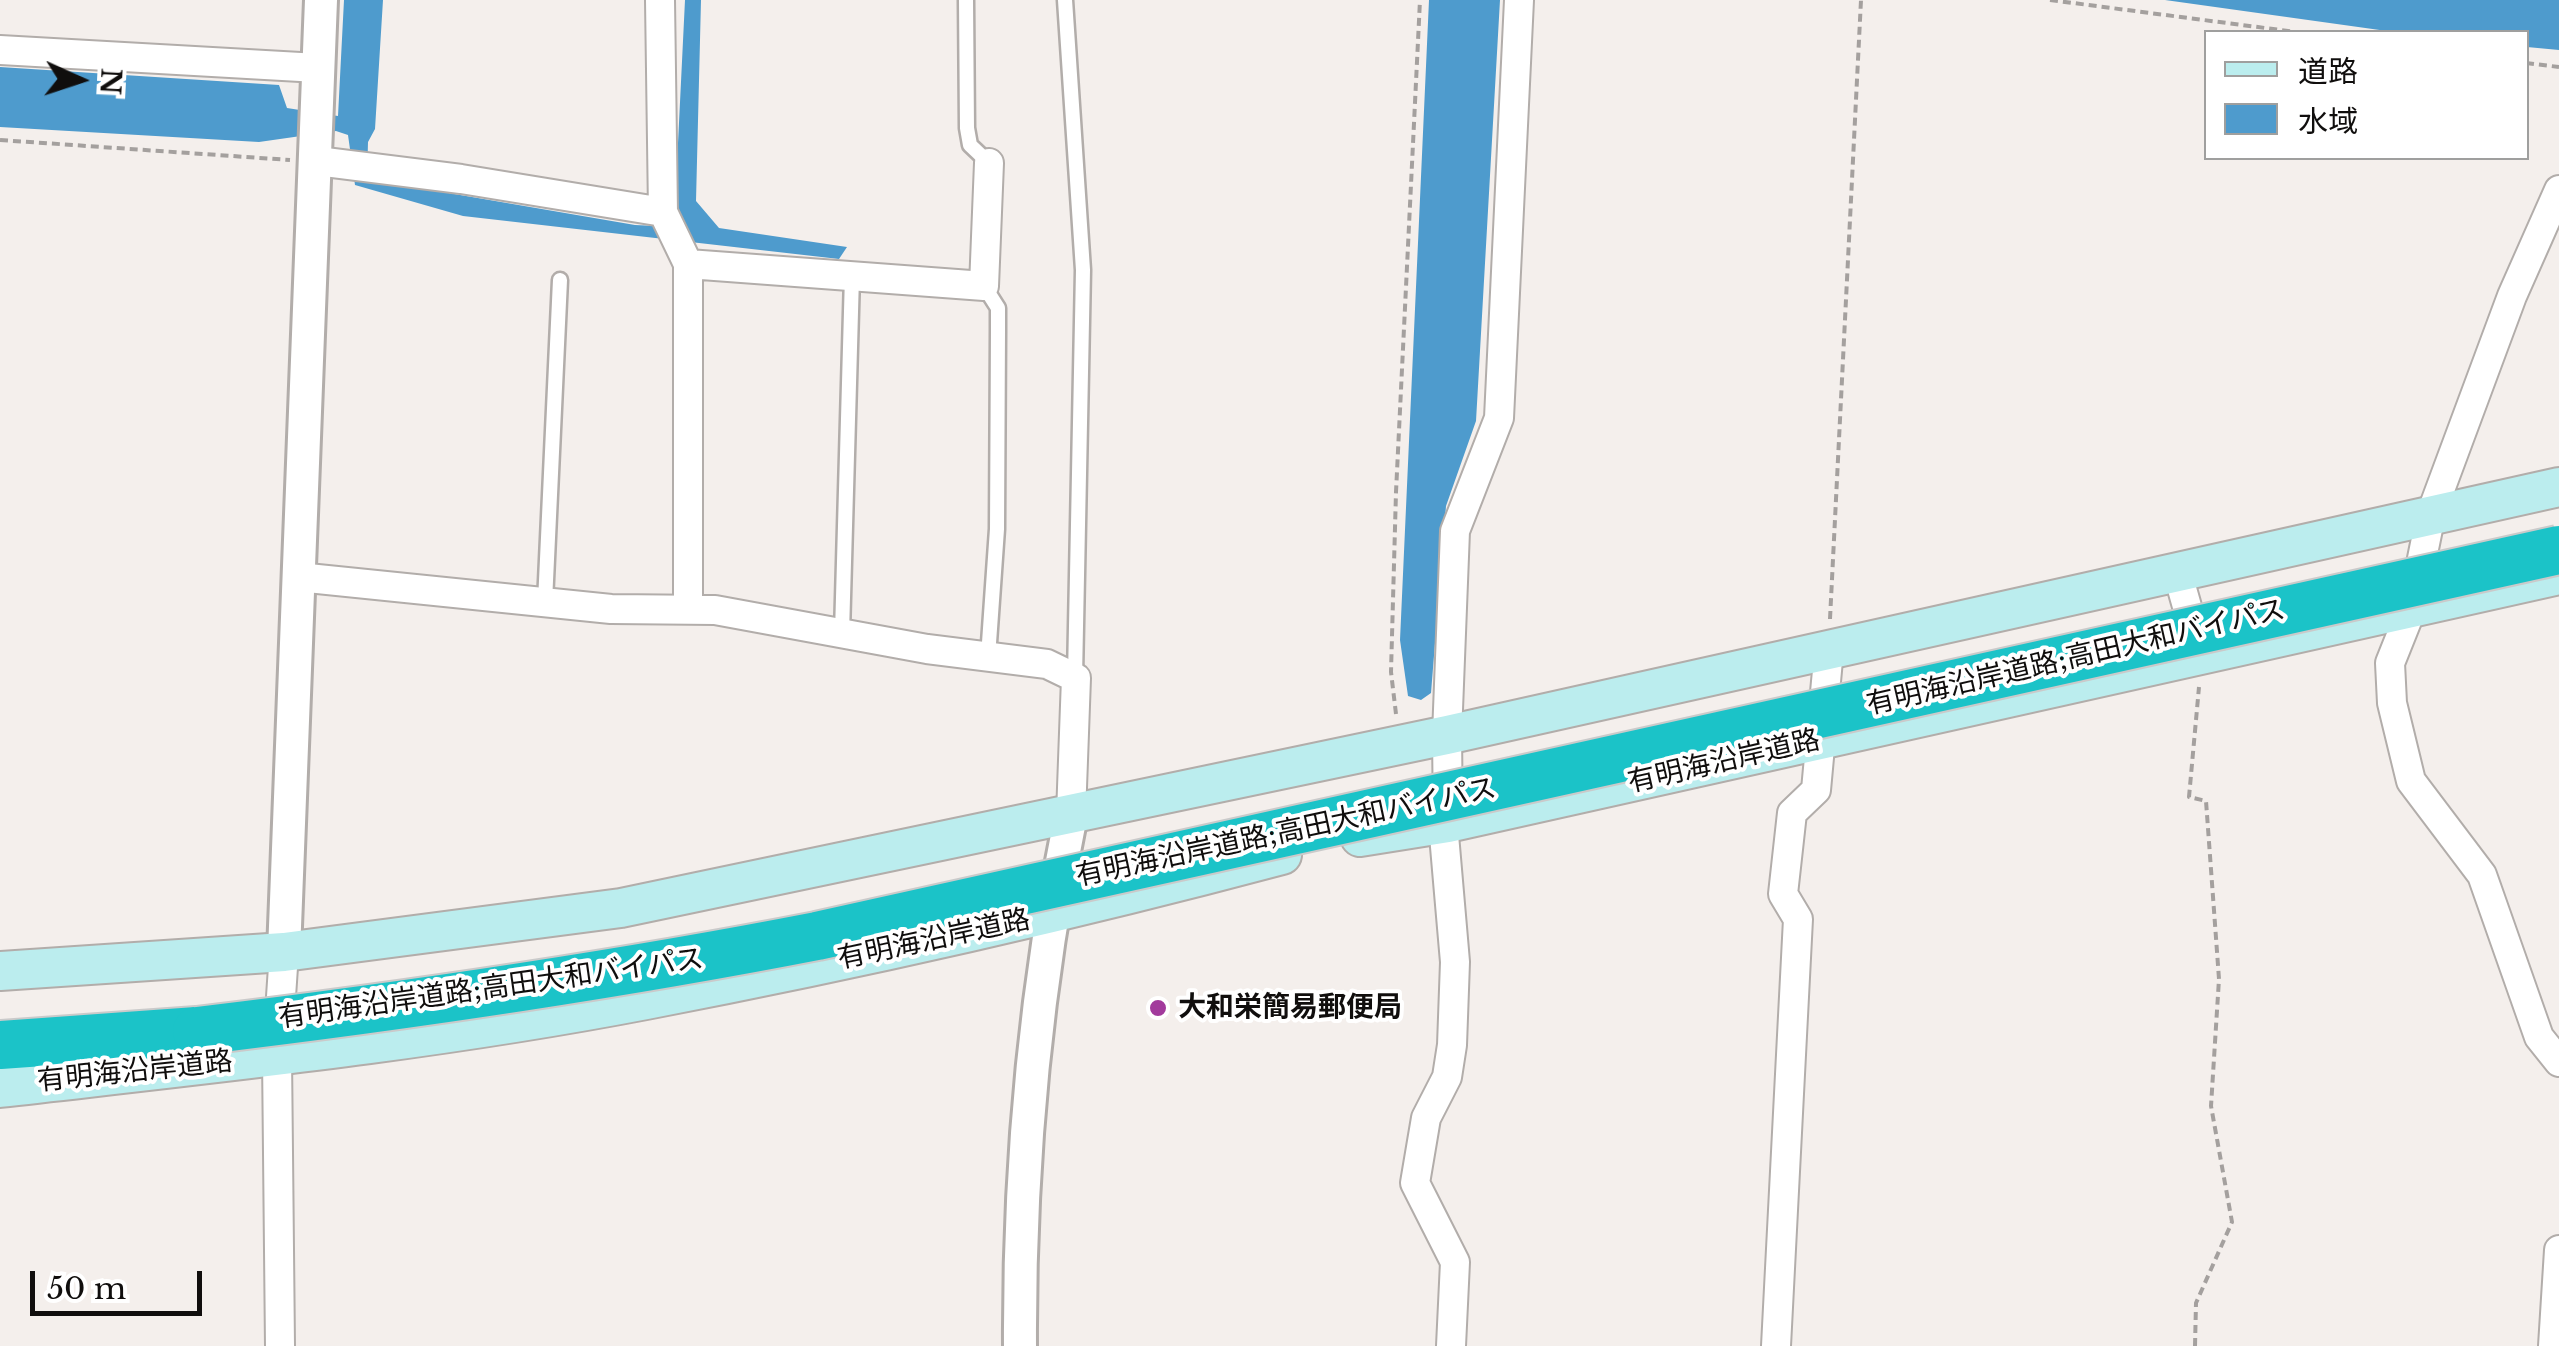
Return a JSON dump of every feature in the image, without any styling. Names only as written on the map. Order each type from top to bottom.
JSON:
[{"type":"highway","name":"有明海沿岸道路;高田大和バイパス","points":[[0,1045],[197,1030],[450,1000],[646,970],[817,936],[2559,550]]},
{"type":"main road","points":[[0,971],[284,952],[621,908],[1400,745],[2559,487]]},
{"type":"main road","name":"有明海沿岸道路","points":[[0,1088],[278,1056],[643,1001],[1050,916],[1340,840],[1448,823],[2201,658],[2559,574]]},
{"type":"main road","points":[[621,908],[643,1001]]},
{"type":"street","points":[[280,1346],[278,1056],[321,0]]},
{"type":"street","points":[[660,0],[663,212],[688,264],[688,608]]},
{"type":"street","points":[[1450,1346],[1455,1262],[1416,1183],[1426,1118],[1447,1078],[1452,1045],[1454,962],[1444,835],[1448,823],[1446,735],[1455,531],[1499,418],[1519,0]]},
{"type":"street","points":[[0,50],[318,68]]},
{"type":"street","points":[[317,162],[461,179],[663,212]]},
{"type":"street","points":[[688,264],[984,286],[989,162]]},
{"type":"street","points":[[2559,190],[2512,296],[2431,514],[2412,608],[2390,663],[2392,703],[2411,782],[2482,875],[2539,1037],[2559,1062]]},
{"type":"street","points":[[2177,571],[2201,658]]},
{"type":"street","points":[[298,577],[611,609],[688,608],[1047,664],[1076,678],[1071,814],[1050,916],[1023,1190],[1020,1346]]},
{"type":"street","points":[[1776,1346],[1798,919],[1783,894],[1792,813],[1816,790],[1829,649]]},
{"type":"street","points":[[2552,1346],[2559,1250]]},
{"type":"lane","points":[[966,0],[967,128],[970,146],[989,162]]},
{"type":"lane","points":[[1065,0],[1074,78],[1083,270],[1076,678]]},
{"type":"lane","points":[[842,633],[852,276]]},
{"type":"lane","points":[[545,602],[560,280]]},
{"type":"lane","points":[[984,286],[998,308],[997,529],[988,657]]},
{"type":"path","points":[[1400,745],[1391,672],[1394,546],[1420,0]]},
{"type":"path","points":[[1829,649],[1861,0]]},
{"type":"path","points":[[2050,0],[2281,30]]},
{"type":"path","points":[[2529,63],[2559,67]]},
{"type":"path","points":[[0,140],[317,162]]},
{"type":"path","points":[[2194,1346],[2196,1304],[2232,1222],[2211,1106],[2219,980],[2206,801],[2189,797],[2201,658]]},
{"type":"water","points":[[344,0],[383,0],[375,129],[368,142],[367,179],[635,225],[678,227],[676,184],[685,0],[701,0],[696,201],[719,228],[847,247],[839,259],[463,216],[355,185],[348,135],[336,131],[259,142],[0,127],[0,67],[279,85],[287,108],[338,116]]},
{"type":"water","points":[[1429,0],[1500,0],[1476,421],[1446,506],[1431,693],[1421,700],[1408,696],[1400,640]]},
{"type":"water","points":[[2165,0],[2559,0],[2559,50],[2529,47],[2529,30],[2380,30]]},
{"type":"place","name":"大和栄簡易郵便局","points":[[1158,1008]]}]
